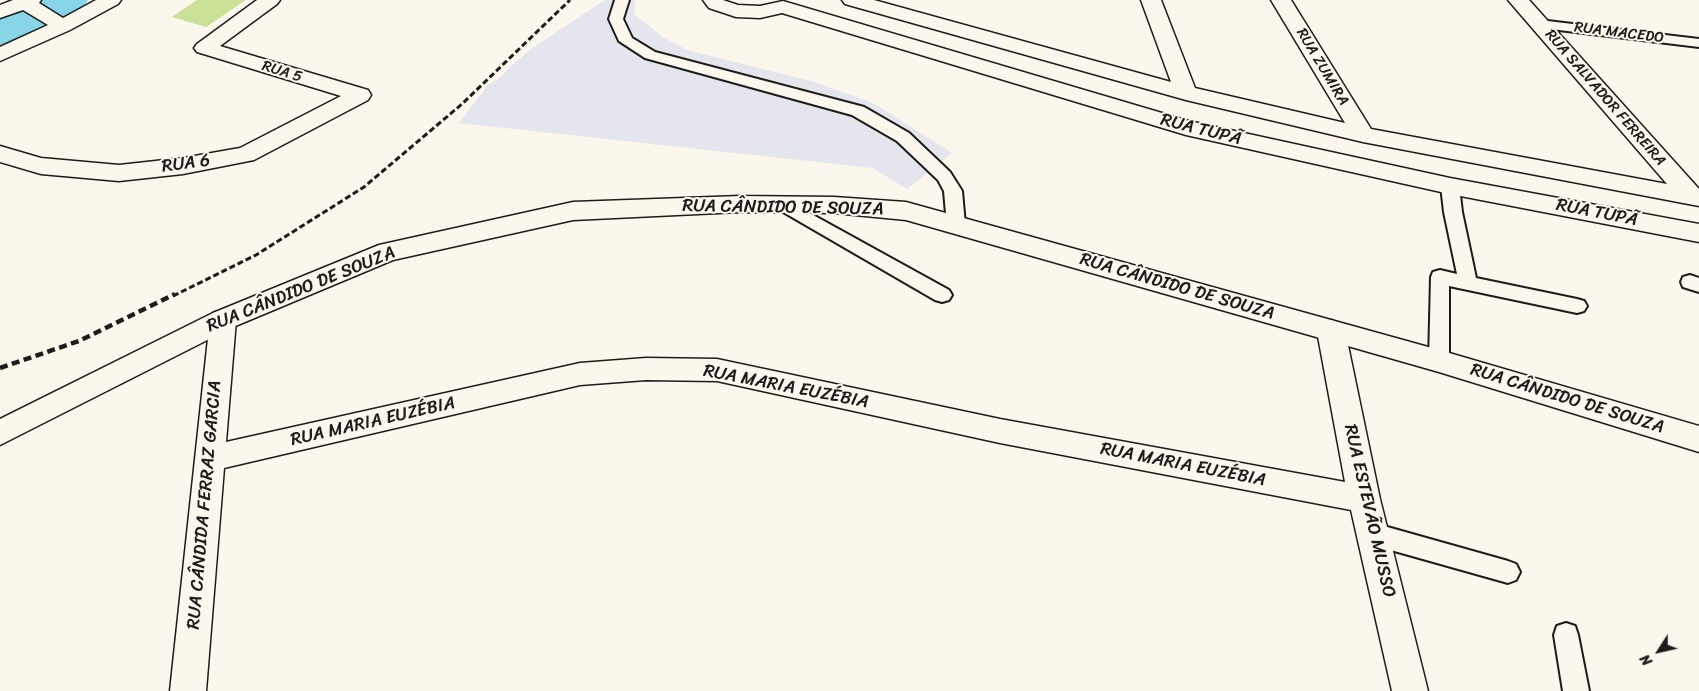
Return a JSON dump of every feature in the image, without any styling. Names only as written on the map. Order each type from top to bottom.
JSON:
[{"type":"street","points":[[0,55],[110,0]]},
{"type":"street","name":"RUA 5","points":[[270,0],[204,48],[360,95]]},
{"type":"street","name":"RUA TUPÃ","points":[[713,0],[716,4],[736,11],[760,12],[783,7],[1186,128],[1450,186],[1699,233]]},
{"type":"street","name":"RUA TUPÃ","points":[[852,0],[1186,93],[1363,135],[1696,198]]},
{"type":"street","points":[[1151,0],[1186,93]]},
{"type":"street","name":"RUA ZUMIRA","points":[[1281,0],[1363,135]]},
{"type":"street","name":"RUA SALVADOR FERREIRA","points":[[1518,0],[1696,198]]},
{"type":"street","points":[[0,12],[28,3],[59,24]]},
{"type":"street","name":"RUA 6","points":[[0,154],[41,166],[119,173],[183,166],[246,154],[360,95]]},
{"type":"street","name":"RUA CÂNDIDO DE SOUZA","points":[[0,432],[223,320],[388,252],[573,211],[740,204],[834,205],[906,210],[1439,361],[1699,439]]},
{"type":"street","name":"RUA CÂNDIDA FERRAZ GARCIA","points":[[188,691],[223,320]]},
{"type":"street","name":"RUA ESTEVÃO MUSSO","points":[[1331,331],[1364,499],[1410,691]]},
{"type":"street","name":"RUA MARIA EUZÉBIA","points":[[209,459],[580,374],[646,369],[717,370],[1000,431],[1364,499]]},
{"type":"lane","points":[[622,0],[616,19],[626,41],[650,55],[858,111],[903,137],[944,176],[952,191],[956,224]]},
{"type":"lane","name":"RUA MACEDO","points":[[1539,24],[1699,43]]},
{"type":"lane","points":[[1450,186],[1453,212],[1468,283]]},
{"type":"lane","points":[[784,205],[942,295]]},
{"type":"lane","points":[[1439,361],[1440,277],[1577,306]]},
{"type":"lane","points":[[1373,534],[1508,572]]},
{"type":"lane","points":[[1566,636],[1576,691]]},
{"type":"shaded area","points":[[605,0],[635,0],[634,14],[664,38],[687,50],[815,82],[873,103],[952,153],[907,189],[873,168],[459,123],[488,85],[501,77],[531,49]]},
{"type":"green space","points":[[197,0],[246,0],[206,27],[172,17]]},
{"type":"waterway","points":[[0,32],[67,0]]},
{"type":"railway","points":[[173,296],[256,255],[364,187],[462,104],[570,0]]},
{"type":"railway","points":[[0,368],[79,341],[175,294]]}]
